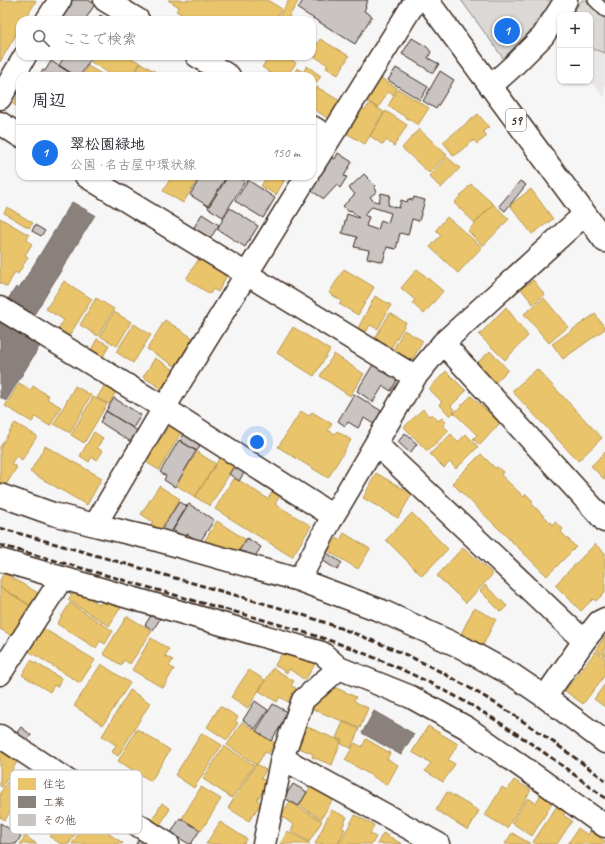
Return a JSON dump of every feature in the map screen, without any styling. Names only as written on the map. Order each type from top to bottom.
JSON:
[{"type":"street","points":[[50,16],[60,0]]},
{"type":"street","points":[[105,0],[131,16]]},
{"type":"street","points":[[316,151],[321,132],[416,0]]},
{"type":"street","name":"59","points":[[427,0],[605,240]]},
{"type":"street","points":[[491,86],[543,36],[566,0]]},
{"type":"street","points":[[16,72],[24,60]]},
{"type":"street","points":[[203,60],[223,72]]},
{"type":"street","points":[[0,98],[16,72]]},
{"type":"street","points":[[0,124],[16,134]]},
{"type":"street","points":[[93,180],[415,377]]},
{"type":"street","points":[[95,525],[164,408],[305,180]]},
{"type":"street","points":[[299,580],[333,516],[415,377],[443,343],[585,214]]},
{"type":"street","points":[[0,308],[164,408],[333,516]]},
{"type":"street","points":[[443,343],[605,521]]},
{"type":"street","points":[[376,444],[584,642]]},
{"type":"street","points":[[0,495],[54,514],[150,538],[299,580],[382,611],[463,648],[514,676],[545,697],[605,742]]},
{"type":"street","points":[[0,560],[322,654],[339,668],[410,697],[467,728],[605,826]]},
{"type":"street","points":[[0,674],[62,578]]},
{"type":"street","points":[[545,697],[599,622],[605,618]]},
{"type":"street","points":[[264,844],[282,758],[303,700],[339,668]]},
{"type":"street","points":[[0,736],[51,770]]},
{"type":"street","points":[[282,758],[438,844]]},
{"type":"street","points":[[142,828],[168,844]]},
{"type":"lane","points":[[594,0],[605,11]]},
{"type":"shaded area","points":[[461,0],[553,0],[506,62]]},
{"type":"shaded area","points":[[582,0],[605,0],[605,98],[593,84],[593,12],[573,12]]},
{"type":"shaded area","points":[[582,0],[605,0],[605,53],[593,49],[593,12],[573,12]]},
{"type":"building: 住宅","points":[[0,0],[35,0],[36,1],[27,16],[16,16],[16,35],[0,62]]},
{"type":"building: 住宅","points":[[168,0],[267,0],[282,9],[278,16],[185,16],[176,11],[179,7]]},
{"type":"building: 住宅","points":[[289,0],[299,0],[289,16],[279,16]]},
{"type":"building: 住宅","points":[[320,39],[349,56],[338,75],[326,68],[328,65],[316,58],[316,46]]},
{"type":"building: 住宅","points":[[92,60],[135,60],[140,63],[134,72],[107,72],[91,62]]},
{"type":"building: 住宅","points":[[267,60],[292,60],[296,63],[290,72],[269,72],[262,67]]},
{"type":"building: 住宅","points":[[141,63],[156,72],[136,72]]},
{"type":"building: 住宅","points":[[88,66],[98,72],[84,72]]},
{"type":"building: 住宅","points":[[307,66],[315,72],[303,72]]},
{"type":"building: 住宅","points":[[297,68],[303,72],[294,72]]},
{"type":"building: 住宅","points":[[316,72],[321,76],[316,83]]},
{"type":"building: 住宅","points":[[376,75],[397,88],[393,95],[388,92],[378,108],[362,98]]},
{"type":"building: 住宅","points":[[317,87],[340,101],[329,119],[316,111]]},
{"type":"building: 住宅","points":[[398,89],[429,108],[418,125],[388,106]]},
{"type":"building: 住宅","points":[[16,98],[16,106],[13,104]]},
{"type":"building: 住宅","points":[[370,103],[384,112],[365,144],[346,133],[362,107],[365,110]]},
{"type":"building: 住宅","points":[[386,111],[407,125],[394,146],[386,140],[383,145],[370,136]]},
{"type":"building: 住宅","points":[[478,114],[489,127],[483,131],[487,136],[477,144],[474,140],[454,156],[443,142]]},
{"type":"building: 住宅","points":[[419,129],[447,155],[429,173],[402,148]]},
{"type":"building: 住宅","points":[[447,157],[460,168],[441,188],[429,176]]},
{"type":"building: 住宅","points":[[170,180],[197,180],[183,203],[163,191]]},
{"type":"building: 住宅","points":[[265,180],[284,181],[276,195],[261,186]]},
{"type":"building: 住宅","points":[[471,184],[493,204],[475,223],[454,203]]},
{"type":"building: 住宅","points":[[531,189],[553,219],[532,234],[510,205]]},
{"type":"building: 住宅","points":[[493,204],[509,219],[483,246],[468,231]]},
{"type":"building: 住宅","points":[[7,207],[33,223],[29,228],[4,213]]},
{"type":"building: 住宅","points":[[447,217],[482,247],[458,273],[430,247],[441,235],[436,230]]},
{"type":"building: 住宅","points":[[0,218],[29,235],[27,240],[32,244],[25,255],[28,257],[18,274],[15,272],[7,287],[0,283]]},
{"type":"building: 住宅","points":[[200,257],[225,273],[224,275],[226,277],[218,292],[213,289],[210,294],[186,279]]},
{"type":"building: 住宅","points":[[344,269],[374,287],[358,315],[339,304],[342,301],[329,293]]},
{"type":"building: 住宅","points":[[417,269],[443,291],[424,314],[412,303],[415,300],[401,288]]},
{"type":"building: 住宅","points":[[533,280],[545,295],[533,304],[521,289]]},
{"type":"building: 住宅","points":[[64,281],[92,299],[69,336],[58,329],[64,320],[46,309]]},
{"type":"building: 住宅","points":[[375,296],[391,305],[378,329],[370,325],[365,334],[357,330]]},
{"type":"building: 住宅","points":[[96,298],[114,309],[98,336],[80,325]]},
{"type":"building: 住宅","points":[[544,298],[568,327],[549,343],[524,314]]},
{"type":"building: 住宅","points":[[506,307],[528,336],[505,360],[479,335]]},
{"type":"building: 住宅","points":[[114,312],[131,322],[117,346],[100,336]]},
{"type":"building: 住宅","points":[[390,313],[406,323],[391,348],[375,338]]},
{"type":"building: 住宅","points":[[595,314],[605,329],[563,359],[552,344]]},
{"type":"building: 住宅","points":[[165,320],[193,338],[175,366],[147,349]]},
{"type":"building: 住宅","points":[[134,324],[151,335],[133,363],[116,352]]},
{"type":"building: 住宅","points":[[293,327],[330,350],[314,376],[277,353]]},
{"type":"building: 住宅","points":[[404,330],[423,341],[412,360],[393,350]]},
{"type":"building: 住宅","points":[[97,339],[109,345],[102,359],[90,352]]},
{"type":"building: 住宅","points":[[490,351],[508,370],[494,384],[475,365]]},
{"type":"building: 住宅","points":[[334,354],[364,374],[350,396],[320,376]]},
{"type":"building: 住宅","points":[[155,358],[176,371],[164,390],[143,377]]},
{"type":"building: 住宅","points":[[537,369],[602,438],[578,461],[512,391]]},
{"type":"building: 住宅","points":[[446,371],[466,391],[451,406],[455,411],[450,416],[439,404],[442,402],[429,389]]},
{"type":"building: 住宅","points":[[19,383],[31,390],[33,386],[49,396],[47,399],[61,407],[50,426],[35,417],[32,422],[5,406]]},
{"type":"building: 住宅","points":[[106,383],[117,390],[109,404],[97,398]]},
{"type":"building: 住宅","points":[[75,386],[91,395],[70,433],[54,424]]},
{"type":"building: 住宅","points":[[471,396],[500,423],[480,445],[473,439],[477,435],[454,413]]},
{"type":"building: 住宅","points":[[93,397],[107,404],[84,443],[71,435]]},
{"type":"building: 住宅","points":[[423,409],[429,416],[432,414],[438,421],[442,418],[446,422],[443,425],[449,431],[427,451],[404,427]]},
{"type":"building: 住宅","points":[[301,411],[309,416],[312,412],[332,424],[328,430],[335,434],[337,431],[351,440],[328,478],[278,447]]},
{"type":"building: 住宅","points":[[15,423],[37,436],[22,460],[16,456],[11,464],[17,467],[4,488],[0,485],[0,447]]},
{"type":"building: 住宅","points":[[170,424],[182,431],[159,470],[144,461],[158,437],[161,439]]},
{"type":"building: 住宅","points":[[94,432],[103,438],[97,448],[103,451],[97,460],[92,457],[89,462],[80,456]]},
{"type":"building: 住宅","points":[[451,434],[458,442],[466,434],[478,447],[456,469],[450,462],[444,468],[430,454]]},
{"type":"building: 住宅","points":[[45,446],[102,478],[87,505],[30,472]]},
{"type":"building: 住宅","points":[[197,452],[216,464],[195,497],[176,485]]},
{"type":"building: 住宅","points":[[605,452],[605,480],[591,466]]},
{"type":"building: 住宅","points":[[481,454],[495,468],[497,467],[503,472],[501,475],[524,497],[526,494],[533,501],[531,503],[553,525],[555,522],[563,529],[561,532],[576,547],[547,576],[452,483]]},
{"type":"building: 住宅","points":[[221,456],[235,465],[210,506],[195,497]]},
{"type":"building: 住宅","points":[[376,473],[412,494],[398,518],[363,498]]},
{"type":"building: 住宅","points":[[234,477],[268,499],[274,489],[281,494],[275,504],[311,526],[292,557],[215,509]]},
{"type":"building: 住宅","points":[[159,486],[180,499],[160,530],[151,524],[153,522],[141,514]]},
{"type":"building: 住宅","points":[[412,513],[448,549],[422,576],[386,540]]},
{"type":"building: 住宅","points":[[217,521],[246,540],[237,553],[228,547],[226,550],[221,550],[205,540]]},
{"type":"building: 住宅","points":[[344,533],[370,549],[358,569],[328,551],[337,538],[340,540]]},
{"type":"building: 住宅","points":[[595,544],[605,553],[605,592],[596,601],[593,599],[581,611],[555,585]]},
{"type":"building: 住宅","points":[[463,547],[493,574],[466,603],[437,576]]},
{"type":"building: 住宅","points":[[4,573],[38,593],[31,606],[0,587],[0,580]]},
{"type":"building: 住宅","points":[[485,585],[507,606],[501,612],[480,591]]},
{"type":"building: 住宅","points":[[0,587],[31,606],[12,636],[0,629]]},
{"type":"building: 住宅","points":[[75,589],[100,605],[105,597],[121,607],[109,626],[68,600]]},
{"type":"building: 住宅","points":[[70,603],[113,631],[105,644],[100,641],[96,648],[57,624]]},
{"type":"building: 住宅","points":[[474,608],[496,619],[482,647],[460,636]]},
{"type":"building: 住宅","points":[[127,616],[152,631],[130,664],[124,660],[121,665],[103,654]]},
{"type":"building: 住宅","points":[[41,627],[95,660],[80,683],[27,650]]},
{"type":"building: 住宅","points":[[605,636],[605,656],[596,649]]},
{"type":"building: 住宅","points":[[151,638],[169,649],[165,656],[173,660],[169,666],[174,669],[163,688],[132,670]]},
{"type":"building: 住宅","points":[[284,650],[316,663],[305,680],[289,669],[287,673],[275,665]]},
{"type":"building: 住宅","points":[[596,651],[605,658],[605,675],[583,704],[565,691]]},
{"type":"building: 住宅","points":[[31,660],[62,679],[57,687],[54,685],[50,692],[22,675]]},
{"type":"building: 住宅","points":[[101,664],[130,683],[103,725],[74,706]]},
{"type":"building: 住宅","points":[[273,668],[294,681],[291,686],[296,688],[288,702],[280,697],[277,702],[259,691]]},
{"type":"building: 住宅","points":[[249,670],[265,680],[248,708],[231,697]]},
{"type":"building: 住宅","points":[[605,684],[605,707],[594,699]]},
{"type":"building: 住宅","points":[[332,686],[356,697],[354,701],[368,708],[360,728],[312,709],[322,694],[327,696]]},
{"type":"building: 住宅","points":[[130,690],[150,703],[118,756],[112,752],[116,745],[102,736]]},
{"type":"building: 住宅","points":[[220,706],[238,717],[235,721],[238,723],[227,740],[207,727]]},
{"type":"building: 住宅","points":[[242,722],[275,743],[268,754],[265,752],[257,765],[227,745]]},
{"type":"building: 住宅","points":[[343,722],[359,729],[351,748],[341,744],[342,740],[336,738]]},
{"type":"building: 住宅","points":[[305,726],[341,741],[332,765],[312,757],[313,754],[297,747]]},
{"type":"building: 住宅","points":[[428,726],[458,744],[448,760],[455,764],[443,782],[425,771],[431,763],[412,752]]},
{"type":"building: 住宅","points":[[137,729],[170,750],[151,781],[142,776],[142,770],[133,770],[118,761]]},
{"type":"building: 住宅","points":[[202,733],[222,745],[194,788],[175,775]]},
{"type":"building: 住宅","points":[[366,739],[390,753],[387,759],[398,765],[387,785],[345,760],[355,743],[362,747]]},
{"type":"building: 住宅","points":[[224,746],[254,765],[232,798],[203,779]]},
{"type":"building: 住宅","points":[[0,751],[17,762],[12,770],[10,770],[10,774],[2,787],[0,786]]},
{"type":"building: 住宅","points":[[256,764],[266,770],[261,778],[268,783],[257,800],[261,803],[249,821],[228,808]]},
{"type":"building: 住宅","points":[[10,778],[10,812],[5,820],[0,817],[0,793]]},
{"type":"building: 住宅","points":[[514,780],[531,790],[507,828],[485,815],[502,787],[507,790]]},
{"type":"building: 住宅","points":[[311,786],[333,799],[321,819],[299,805]]},
{"type":"building: 住宅","points":[[201,787],[221,799],[201,831],[182,818]]},
{"type":"building: 住宅","points":[[447,792],[479,811],[468,830],[436,810]]},
{"type":"building: 住宅","points":[[541,794],[553,802],[532,836],[512,823],[528,798],[536,803]]},
{"type":"building: 住宅","points":[[290,802],[322,821],[309,842],[291,831],[294,825],[281,816]]},
{"type":"building: 住宅","points":[[162,803],[170,809],[160,825],[152,820]]},
{"type":"building: 住宅","points":[[557,806],[566,812],[563,815],[572,821],[557,844],[536,844],[533,842]]},
{"type":"building: 住宅","points":[[331,810],[347,817],[342,828],[345,829],[338,844],[315,844]]},
{"type":"building: 住宅","points":[[355,815],[374,825],[370,834],[376,837],[372,844],[339,844]]},
{"type":"building: 住宅","points":[[220,822],[247,839],[243,844],[206,844]]},
{"type":"building: 住宅","points":[[578,828],[588,835],[590,831],[605,841],[605,844],[568,844]]},
{"type":"building: 住宅","points":[[288,831],[310,844],[280,844]]},
{"type":"building: 住宅","points":[[383,833],[402,844],[377,844]]},
{"type":"building: 住宅","points":[[512,833],[531,844],[505,844]]},
{"type":"building: 住宅","points":[[52,834],[75,834],[69,844],[61,844],[50,837]]},
{"type":"building: 住宅","points":[[78,834],[109,834],[123,843],[122,844],[72,844]]},
{"type":"building: 住宅","points":[[25,836],[37,844],[20,844]]},
{"type":"building: 工業","points":[[72,202],[95,215],[32,318],[6,302],[16,287],[19,289]]},
{"type":"building: 工業","points":[[0,319],[41,344],[6,401],[0,397]]},
{"type":"building: 工業","points":[[374,711],[414,734],[401,755],[362,733]]},
{"type":"building: その他","points":[[72,0],[88,0],[95,4],[88,16],[62,16]]},
{"type":"building: その他","points":[[303,0],[368,0],[364,11],[372,16],[355,44],[316,20],[316,16],[309,16],[298,9]]},
{"type":"building: その他","points":[[412,38],[427,47],[431,52],[428,58],[439,64],[433,73],[402,54]]},
{"type":"building: その他","points":[[62,60],[90,60],[83,72],[70,72],[59,65]]},
{"type":"building: その他","points":[[51,61],[69,72],[42,72],[43,70],[45,71]]},
{"type":"building: その他","points":[[396,68],[428,87],[420,100],[388,80]]},
{"type":"building: その他","points":[[440,71],[454,80],[436,109],[423,101]]},
{"type":"building: その他","points":[[338,153],[352,162],[344,176],[347,177],[340,188],[337,185],[324,199],[307,188],[313,180],[316,180],[316,176],[331,156],[335,159]]},
{"type":"building: その他","points":[[364,174],[376,186],[374,188],[377,191],[370,197],[374,201],[379,202],[381,193],[390,195],[388,205],[399,208],[401,200],[407,202],[408,199],[413,200],[414,197],[425,200],[419,221],[412,219],[408,235],[400,233],[396,249],[387,247],[383,262],[367,258],[369,250],[354,247],[357,237],[342,233],[347,214],[359,218],[351,210],[349,212],[343,206],[355,194],[349,188]],"holes":[[[372,207],[391,213],[388,223],[381,220],[378,230],[366,226],[369,217],[364,214]]]},
{"type":"building: その他","points":[[199,180],[224,180],[208,206],[190,195]]},
{"type":"building: その他","points":[[226,180],[245,181],[223,217],[208,208]]},
{"type":"building: その他","points":[[248,180],[275,198],[263,218],[235,201]]},
{"type":"building: その他","points":[[520,181],[526,185],[505,211],[499,206]]},
{"type":"building: その他","points":[[230,208],[258,226],[245,247],[217,229]]},
{"type":"building: その他","points":[[202,214],[219,225],[209,240],[193,229]]},
{"type":"building: その他","points":[[35,225],[45,231],[41,236],[32,231]]},
{"type":"building: その他","points":[[374,363],[398,378],[391,391],[383,386],[373,402],[357,391]]},
{"type":"building: その他","points":[[354,394],[383,412],[375,425],[364,418],[358,428],[348,422],[345,426],[338,421]]},
{"type":"building: その他","points":[[114,398],[141,415],[133,428],[106,411]]},
{"type":"building: その他","points":[[106,411],[138,431],[131,442],[100,422]]},
{"type":"building: その他","points":[[186,430],[203,440],[197,451],[180,441]]},
{"type":"building: その他","points":[[405,433],[417,444],[410,453],[398,442]]},
{"type":"building: その他","points":[[179,440],[196,451],[175,487],[164,480],[166,476],[160,472]]},
{"type":"building: その他","points":[[235,465],[245,471],[239,481],[229,474]]},
{"type":"building: その他","points":[[179,502],[187,506],[170,534],[162,529]]},
{"type":"building: その他","points":[[189,504],[214,520],[200,542],[187,534],[185,538],[173,530]]},
{"type":"building: その他","points":[[247,538],[261,547],[251,563],[237,554]]},
{"type":"building: その他","points":[[327,553],[342,563],[337,570],[322,560]]},
{"type":"building: その他","points":[[153,612],[161,617],[153,630],[145,625]]},
{"type":"building: その他","points":[[255,701],[268,710],[255,729],[243,720]]},
{"type":"building: その他","points":[[273,704],[289,713],[271,741],[256,731]]},
{"type":"building: その他","points":[[21,727],[31,735],[26,742],[15,735]]},
{"type":"building: その他","points":[[293,784],[307,792],[299,806],[284,798]]},
{"type":"building: その他","points":[[180,818],[200,830],[191,844],[171,833]]},
{"type":"building: その他","points":[[0,823],[10,829],[10,834],[18,834],[21,836],[16,844],[0,844]]},
{"type":"building: その他","points":[[139,838],[148,844],[136,844]]},
{"type":"railway","points":[[0,528],[294,612],[378,643],[439,671],[497,704],[534,728],[605,780]]},
{"type":"railway","points":[[0,545],[288,627],[340,644],[375,658],[461,699],[486,714],[535,746],[605,798]]},
{"type":"place","name":"翠松園緑地","points":[[507,31]]}]
